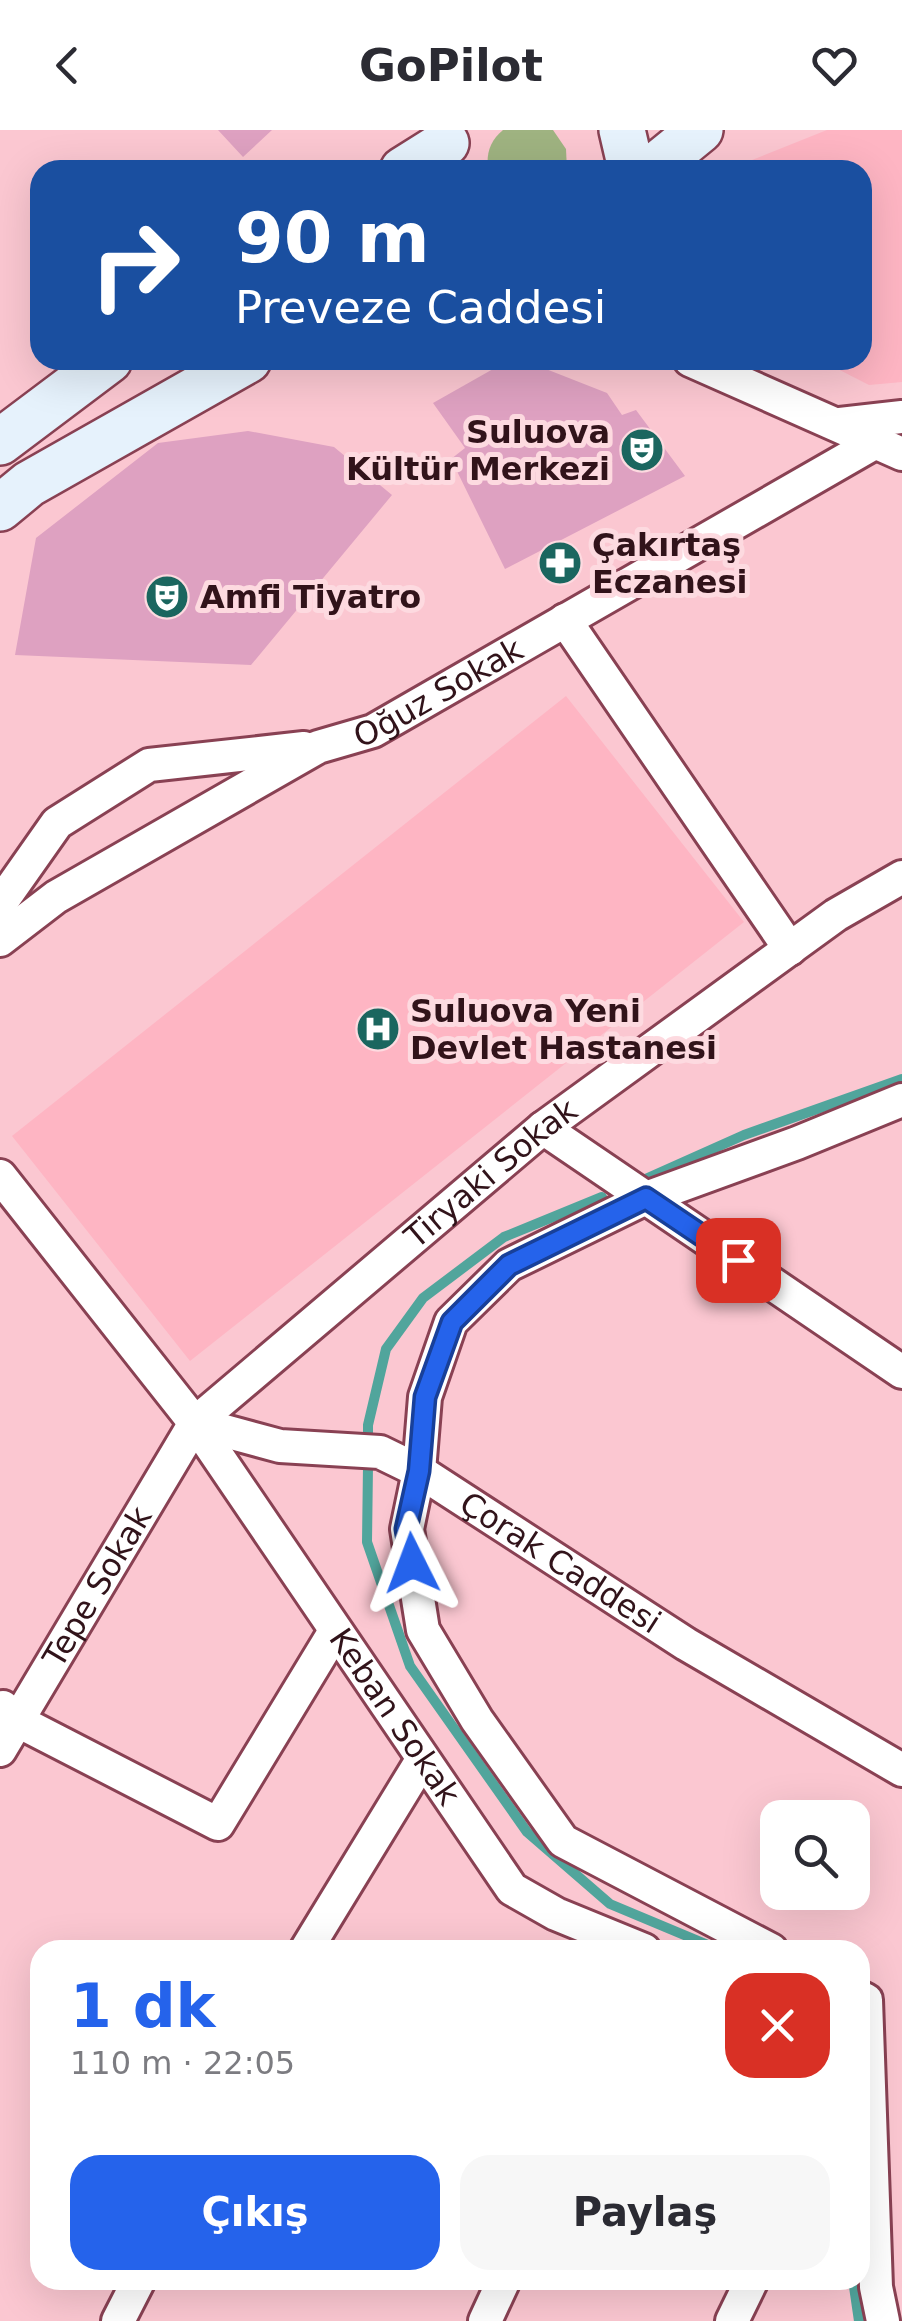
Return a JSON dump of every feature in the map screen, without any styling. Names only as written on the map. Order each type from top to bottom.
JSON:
[{"type":"main road","points":[[622,130],[629,160]]},
{"type":"main road","points":[[663,160],[700,130]]},
{"type":"main road","points":[[423,160],[447,148]]},
{"type":"main road","points":[[0,442],[95,370]]},
{"type":"main road","points":[[0,508],[30,484],[230,370]]},
{"type":"street","points":[[734,371],[889,448]]},
{"type":"street","points":[[836,424],[902,417]]},
{"type":"street","name":"Oğuz Sokak","points":[[0,940],[56,897],[318,747],[373,731],[565,620],[889,448]]},
{"type":"street","points":[[565,620],[790,948]]},
{"type":"street","points":[[0,904],[57,823],[149,766],[318,747]]},
{"type":"street","name":"Tiryaki Sokak","points":[[195,1424],[543,1128],[790,948],[902,877]]},
{"type":"street","points":[[752,1940],[563,1841],[477,1720],[423,1630],[406,1529],[419,1471],[425,1397],[452,1322],[509,1265],[646,1198],[902,1100]]},
{"type":"street","points":[[543,1128],[902,1372]]},
{"type":"street","name":"Keban Sokak","points":[[0,1176],[195,1424],[512,1889],[556,1914],[620,1940]]},
{"type":"street","name":"Çorak Caddesi","points":[[195,1424],[280,1446],[380,1452],[419,1471],[686,1644],[902,1770]]},
{"type":"street","name":"Tepe Sokak","points":[[0,1750],[8,1712],[195,1424]]},
{"type":"street","points":[[8,1712],[218,1824],[335,1631]]},
{"type":"street","points":[[312,1940],[422,1760]]},
{"type":"street","points":[[870,2115],[876,2287],[883,2321]]},
{"type":"street","points":[[118,2321],[134,2290]]},
{"type":"street","points":[[486,2321],[500,2290]]},
{"type":"street","points":[[732,2321],[747,2290]]},
{"type":"shaded area","points":[[827,130],[902,130],[902,382],[869,385],[840,370],[872,370],[872,160],[752,160]]},
{"type":"shaded area","name":"Suluova Yeni Devlet Hastanesi","points":[[566,696],[744,922],[190,1361],[12,1136]]},
{"type":"green space","points":[[503,130],[553,130],[566,149],[567,160],[488,160],[495,138]]},
{"type":"building","points":[[218,130],[272,130],[243,157]]},
{"type":"building","points":[[491,370],[548,370],[607,393],[622,415],[636,410],[685,476],[505,569],[451,459],[465,448],[433,403]]},
{"type":"building","name":"Amfi Tiyatro","points":[[248,431],[334,447],[392,495],[251,665],[15,655],[36,538],[158,443]]},
{"type":"waterway","points":[[641,1181],[744,1135],[902,1079]]},
{"type":"waterway","points":[[368,1443],[368,1425],[386,1349],[423,1298],[504,1237],[602,1197]]},
{"type":"waterway","points":[[368,1466],[367,1542],[410,1666],[527,1832],[610,1904],[696,1940]]},
{"type":"waterway","points":[[854,2290],[859,2321]]},
{"type":"place","name":"Suluova Kültür Merkezi","points":[[642,450]]},
{"type":"place","name":"Çakırtaş Eczanesi","points":[[560,563]]},
{"type":"place","name":"Amfi Tiyatro","points":[[167,597]]},
{"type":"place","name":"Suluova Yeni Devlet Hastanesi","points":[[378,1029]]},
{"type":"route","points":[[412,1563],[406,1529],[419,1471],[425,1397],[452,1322],[509,1265],[646,1198],[738,1260]]}]
